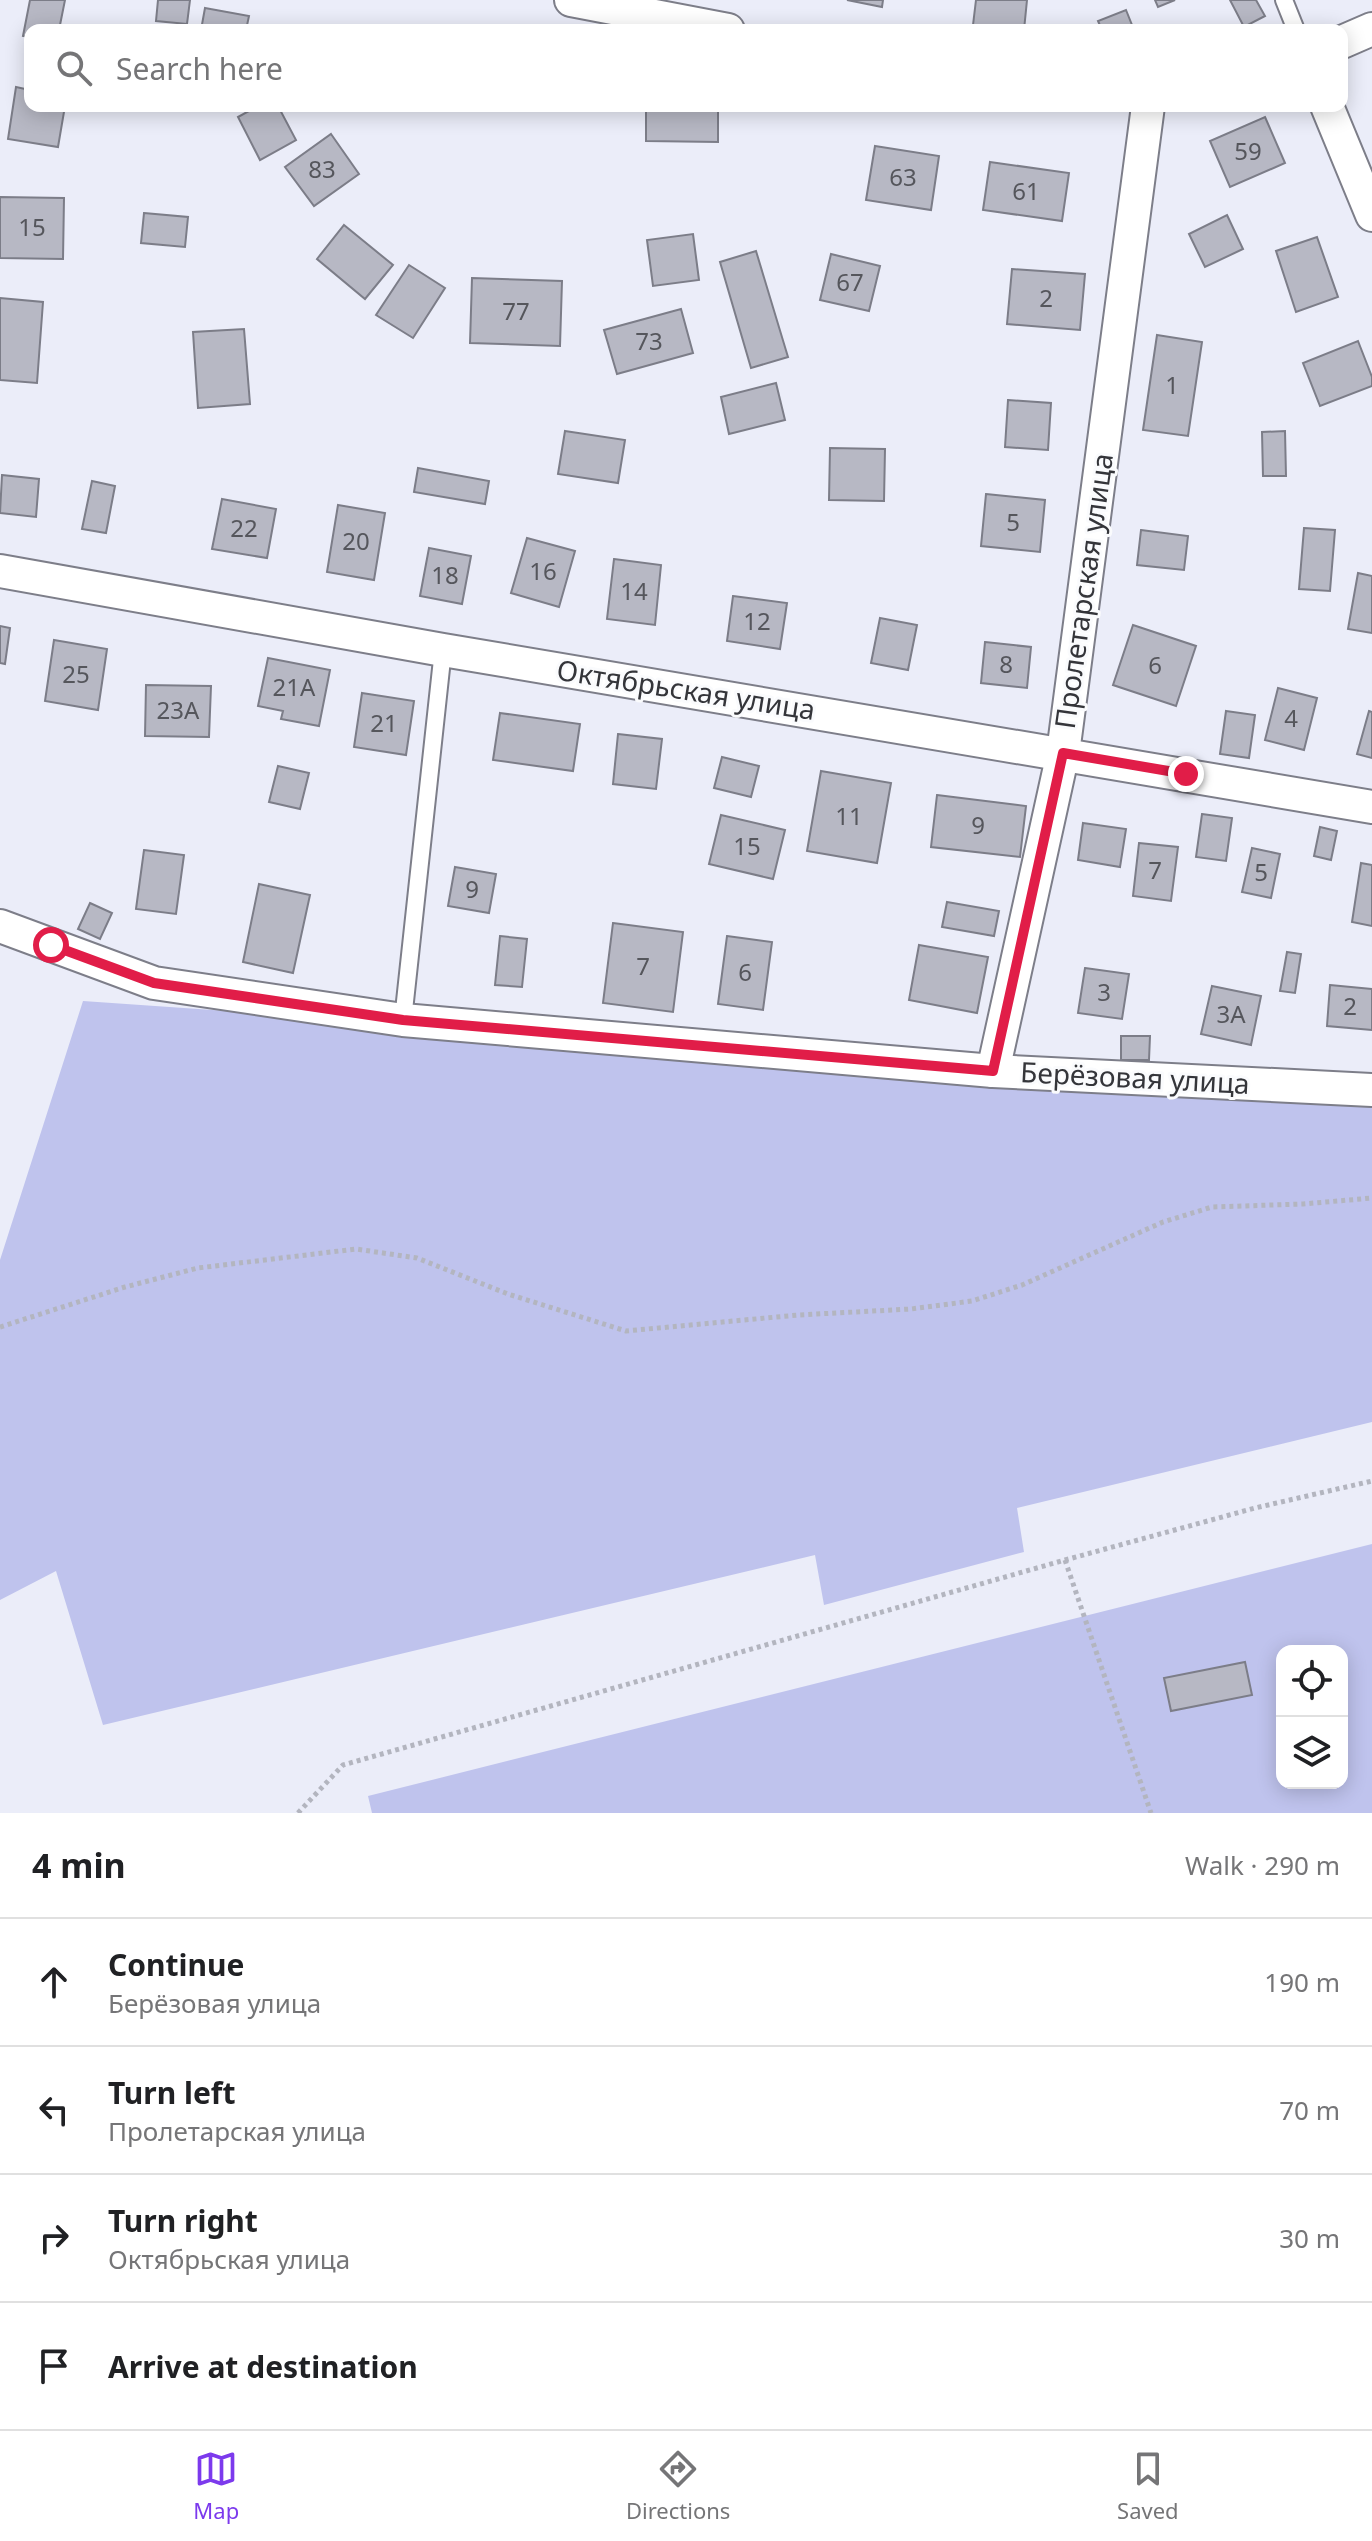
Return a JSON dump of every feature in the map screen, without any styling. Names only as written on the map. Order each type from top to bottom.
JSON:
[{"type":"street","points":[[571,0],[697,24]]},
{"type":"street","points":[[1348,39],[1372,29]]},
{"type":"street","name":"Пролетарская улица","points":[[993,1071],[1063,753],[1147,112]]},
{"type":"street","points":[[1329,112],[1372,215]]},
{"type":"street","name":"Октябрьская улица","points":[[0,571],[443,650],[1372,807]]},
{"type":"street","name":"Берёзовая улица","points":[[0,926],[154,983],[403,1020],[993,1071],[1372,1090]]},
{"type":"lane","points":[[1284,0],[1294,24]]},
{"type":"lane","points":[[403,1020],[443,650]]},
{"type":"path","points":[[0,1327],[125,1287],[198,1268],[356,1249],[417,1258],[508,1294],[626,1331],[798,1315],[911,1309],[972,1301],[1022,1285],[1163,1222],[1212,1207],[1372,1198]]},
{"type":"path","points":[[298,1813],[343,1765],[1065,1560],[1255,1508],[1372,1481]]},
{"type":"path","points":[[1065,1560],[1151,1813]]},
{"type":"shaded area","points":[[83,1001],[1372,1090],[1372,1422],[1017,1508],[1024,1552],[824,1605],[815,1555],[103,1725],[56,1571],[0,1600],[0,1260]]},
{"type":"shaded area","points":[[1372,1544],[1372,1813],[372,1813],[368,1796]]},
{"type":"building","points":[[30,0],[65,0],[60,24],[25,24]]},
{"type":"building","points":[[158,0],[190,0],[187,24],[156,21]]},
{"type":"building","points":[[847,0],[883,0],[882,7]]},
{"type":"building","points":[[976,0],[1027,0],[1025,24],[973,24]]},
{"type":"building","points":[[1155,0],[1175,0],[1158,7]]},
{"type":"building","points":[[1230,0],[1256,0],[1265,16],[1250,24],[1242,24]]},
{"type":"building","points":[[205,8],[249,16],[247,24],[202,24]]},
{"type":"building","points":[[1126,10],[1132,24],[1099,24],[1098,21]]},
{"type":"building","points":[[16,87],[24,89],[24,112],[64,112],[58,147],[8,139]]},
{"type":"building","points":[[247,112],[281,112],[296,140],[260,160],[238,117]]},
{"type":"building","points":[[646,112],[718,112],[718,142],[646,141]]},
{"type":"building","points":[[1265,117],[1285,163],[1230,187],[1210,141]]},
{"type":"building","points":[[331,134],[359,174],[314,206],[285,167]]},
{"type":"building","points":[[875,146],[939,156],[931,210],[866,200]]},
{"type":"building","points":[[990,162],[1069,173],[1062,221],[983,210]]},
{"type":"building","points":[[0,197],[64,198],[63,259],[0,258]]},
{"type":"building","points":[[144,213],[188,217],[185,247],[141,243]]},
{"type":"building","points":[[1227,215],[1243,249],[1205,267],[1189,234]]},
{"type":"building","points":[[344,225],[393,265],[365,299],[317,259]]},
{"type":"building","points":[[693,234],[699,280],[653,286],[647,240]]},
{"type":"building","points":[[1317,237],[1338,297],[1296,312],[1276,251]]},
{"type":"building","points":[[756,251],[788,357],[751,368],[720,262]]},
{"type":"building","points":[[831,254],[880,266],[869,311],[820,300]]},
{"type":"building","points":[[409,265],[445,288],[413,338],[376,315]]},
{"type":"building","points":[[1012,269],[1085,274],[1080,330],[1007,324]]},
{"type":"building","points":[[472,278],[562,281],[560,346],[470,343]]},
{"type":"building","points":[[0,298],[43,302],[37,383],[0,380]]},
{"type":"building","points":[[681,309],[693,353],[617,374],[604,330]]},
{"type":"building","points":[[244,329],[250,404],[198,408],[193,332]]},
{"type":"building","points":[[1157,335],[1202,342],[1188,436],[1143,430]]},
{"type":"building","points":[[1358,341],[1372,377],[1372,386],[1320,406],[1303,363]]},
{"type":"building","points":[[776,383],[785,420],[729,434],[721,397]]},
{"type":"building","points":[[1008,400],[1051,403],[1048,450],[1005,447]]},
{"type":"building","points":[[565,431],[625,440],[618,483],[558,474]]},
{"type":"building","points":[[1285,431],[1286,476],[1263,476],[1262,432]]},
{"type":"building","points":[[830,448],[885,449],[884,501],[829,500]]},
{"type":"building","points":[[418,468],[489,481],[485,504],[414,492]]},
{"type":"building","points":[[2,475],[39,479],[36,517],[0,513]]},
{"type":"building","points":[[92,481],[115,486],[106,533],[82,529]]},
{"type":"building","points":[[986,494],[1045,500],[1040,552],[981,546]]},
{"type":"building","points":[[222,499],[276,509],[267,558],[212,549]]},
{"type":"building","points":[[338,505],[385,513],[374,580],[327,572]]},
{"type":"building","points":[[1304,528],[1335,530],[1330,591],[1299,589]]},
{"type":"building","points":[[1141,530],[1188,536],[1184,570],[1137,565]]},
{"type":"building","points":[[527,538],[575,551],[559,607],[511,593]]},
{"type":"building","points":[[429,548],[471,556],[462,604],[420,596]]},
{"type":"building","points":[[614,559],[661,565],[655,625],[607,619]]},
{"type":"building","points":[[1358,573],[1372,576],[1372,633],[1348,629]]},
{"type":"building","points":[[733,596],[787,603],[780,649],[727,641]]},
{"type":"building","points":[[880,618],[917,625],[908,670],[871,663]]},
{"type":"building","points":[[1133,625],[1196,646],[1176,706],[1113,685]]},
{"type":"building","points":[[0,626],[10,628],[5,664],[0,663]]},
{"type":"building","points":[[54,640],[107,649],[98,710],[45,701]]},
{"type":"building","points":[[985,642],[1031,647],[1027,688],[981,683]]},
{"type":"building","points":[[268,658],[330,670],[319,726],[281,719],[283,711],[258,706]]},
{"type":"building","points":[[146,685],[211,686],[209,737],[145,736]]},
{"type":"building","points":[[1278,688],[1317,698],[1304,750],[1265,740]]},
{"type":"building","points":[[362,693],[414,701],[406,755],[354,747]]},
{"type":"building","points":[[1226,711],[1255,715],[1249,758],[1220,754]]},
{"type":"building","points":[[1369,711],[1372,712],[1372,758],[1357,754]]},
{"type":"building","points":[[500,713],[580,724],[573,771],[493,760]]},
{"type":"building","points":[[618,734],[662,739],[656,789],[613,784]]},
{"type":"building","points":[[722,757],[759,766],[751,797],[714,788]]},
{"type":"building","points":[[278,766],[309,773],[300,809],[269,802]]},
{"type":"building","points":[[821,771],[891,783],[877,863],[807,851]]},
{"type":"building","points":[[937,795],[1026,806],[1020,857],[931,847]]},
{"type":"building","points":[[1202,814],[1232,818],[1226,861],[1196,857]]},
{"type":"building","points":[[721,815],[785,830],[773,879],[709,864]]},
{"type":"building","points":[[1083,823],[1126,829],[1120,867],[1078,860]]},
{"type":"building","points":[[1320,827],[1337,831],[1331,860],[1314,856]]},
{"type":"building","points":[[1139,843],[1178,847],[1171,901],[1133,896]]},
{"type":"building","points":[[1252,848],[1280,854],[1271,898],[1242,892]]},
{"type":"building","points":[[144,850],[184,855],[176,914],[136,909]]},
{"type":"building","points":[[1361,863],[1372,865],[1372,926],[1352,922]]},
{"type":"building","points":[[455,867],[496,874],[489,913],[448,906]]},
{"type":"building","points":[[259,884],[310,895],[293,973],[243,962]]},
{"type":"building","points":[[947,902],[999,911],[994,936],[942,927]]},
{"type":"building","points":[[90,903],[112,913],[100,939],[78,929]]},
{"type":"building","points":[[613,923],[683,932],[673,1012],[603,1003]]},
{"type":"building","points":[[500,936],[527,939],[522,987],[495,985]]},
{"type":"building","points":[[727,936],[772,942],[763,1010],[718,1004]]},
{"type":"building","points":[[919,945],[988,957],[977,1013],[909,1000]]},
{"type":"building","points":[[1287,952],[1301,954],[1295,993],[1280,991]]},
{"type":"building","points":[[1085,968],[1129,974],[1122,1019],[1078,1013]]},
{"type":"building","points":[[1330,985],[1372,989],[1372,1030],[1327,1026]]},
{"type":"building","points":[[1212,986],[1261,996],[1251,1045],[1201,1034]]},
{"type":"building","points":[[1121,1036],[1150,1036],[1149,1060],[1121,1060]]},
{"type":"building","points":[[1245,1662],[1252,1695],[1171,1711],[1164,1678]]},
{"type":"route","points":[[51,945],[154,983],[403,1020],[993,1071],[1063,753],[1186,774]]}]
